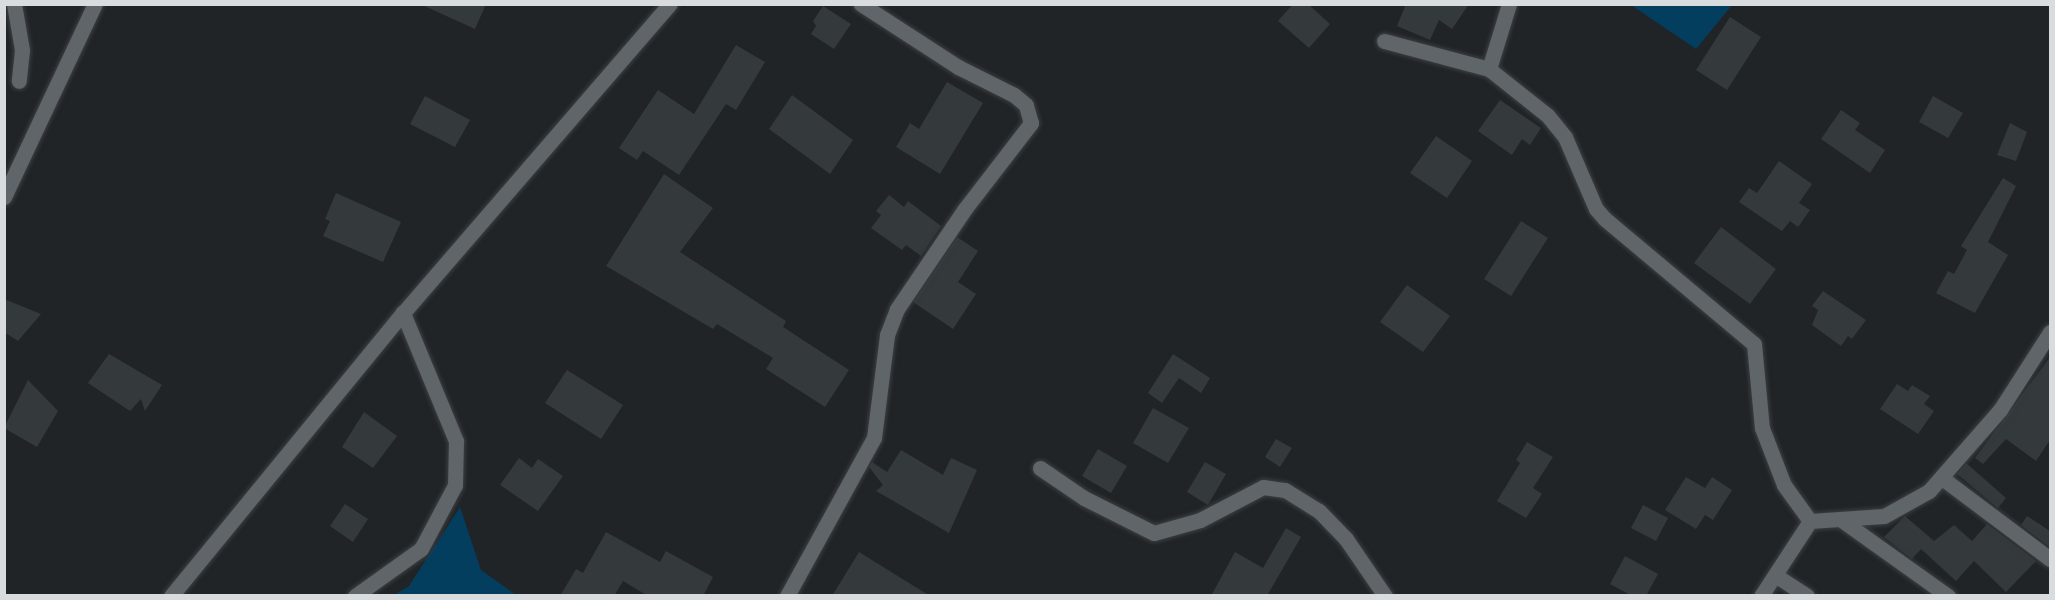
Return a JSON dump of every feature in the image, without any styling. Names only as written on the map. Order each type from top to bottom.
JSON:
[{"type":"street","points":[[14,4],[22,50],[19,81]]},
{"type":"street","points":[[4,197],[95,4]]},
{"type":"street","points":[[171,596],[404,313],[670,4]]},
{"type":"street","points":[[787,596],[874,438],[887,335],[897,309],[958,217],[1031,123],[1026,105],[1014,95],[958,67],[861,4]]},
{"type":"street","points":[[1489,69],[1509,4]]},
{"type":"street","points":[[1384,41],[1489,69],[1548,116],[1565,137],[1596,209],[1605,219],[1754,344],[1761,428],[1784,486],[1810,521]]},
{"type":"street","points":[[355,596],[421,549],[455,486],[456,441],[404,313]]},
{"type":"street","points":[[1810,521],[1884,516],[1909,505],[1942,478],[2000,410],[2050,332]]},
{"type":"street","points":[[1040,468],[1084,498],[1154,533],[1200,520],[1263,487],[1285,490],[1319,511],[1386,596]]},
{"type":"street","points":[[1942,478],[2050,559]]},
{"type":"street","points":[[1840,519],[1948,596]]},
{"type":"street","points":[[1761,596],[1810,521]]},
{"type":"street","points":[[1775,575],[1807,596]]},
{"type":"shaded area","points":[[1631,5],[1732,5],[1696,49]]},
{"type":"shaded area","points":[[460,507],[481,570],[516,595],[394,595],[409,586]]},
{"type":"building","points":[[420,4],[486,4],[475,29]]},
{"type":"building","points":[[1293,4],[1308,4],[1330,24],[1309,48],[1278,21]]},
{"type":"building","points":[[1406,4],[1469,4],[1452,29],[1439,20],[1430,40],[1397,26]]},
{"type":"building","points":[[823,6],[851,24],[834,49],[811,34],[816,26],[813,21]]},
{"type":"building","points":[[1730,17],[1761,37],[1727,90],[1696,70]]},
{"type":"building","points":[[736,45],[765,62],[736,110],[726,104],[679,175],[643,151],[637,160],[619,148],[658,90],[694,114]]},
{"type":"building","points":[[947,82],[983,103],[940,174],[896,147],[910,123],[919,129]]},
{"type":"building","points":[[792,95],[853,140],[830,174],[769,129]]},
{"type":"building","points":[[425,96],[470,120],[455,147],[410,124]]},
{"type":"building","points":[[1933,96],[1963,113],[1948,138],[1919,122]]},
{"type":"building","points":[[1500,100],[1541,128],[1530,145],[1522,139],[1512,155],[1478,131]]},
{"type":"building","points":[[1841,110],[1860,123],[1855,130],[1885,150],[1870,173],[1821,139]]},
{"type":"building","points":[[2010,123],[2027,132],[2016,161],[1997,155]]},
{"type":"building","points":[[1436,136],[1472,161],[1447,198],[1410,173]]},
{"type":"building","points":[[1779,161],[1812,184],[1799,203],[1810,210],[1798,227],[1790,221],[1782,231],[1739,202],[1749,188],[1757,193]]},
{"type":"building","points":[[664,174],[713,208],[680,252],[786,321],[783,327],[849,370],[825,407],[766,369],[773,358],[717,324],[713,329],[606,266]]},
{"type":"building","points":[[2003,178],[2016,186],[1988,242],[2008,255],[1975,313],[1936,293],[1948,271],[1954,274],[1967,250],[1961,246]]},
{"type":"building","points":[[336,193],[401,222],[383,262],[323,236],[330,221],[325,219]]},
{"type":"building","points":[[889,195],[904,207],[908,201],[941,226],[921,256],[906,245],[902,250],[871,228],[881,215],[876,211]]},
{"type":"building","points":[[1521,221],[1548,238],[1511,296],[1484,279]]},
{"type":"building","points":[[1721,227],[1776,269],[1750,304],[1694,263]]},
{"type":"building","points":[[957,237],[978,251],[958,282],[976,294],[953,329],[913,302]]},
{"type":"building","points":[[1407,285],[1450,316],[1423,352],[1380,322]]},
{"type":"building","points":[[1823,291],[1866,320],[1852,339],[1848,336],[1841,346],[1812,325],[1818,310],[1812,306]]},
{"type":"building","points":[[4,299],[41,314],[18,341],[4,332]]},
{"type":"building","points":[[109,354],[162,385],[145,411],[141,399],[130,411],[88,383]]},
{"type":"building","points":[[1173,354],[1210,378],[1201,393],[1179,378],[1162,403],[1148,393]]},
{"type":"building","points":[[2050,357],[2050,440],[2036,461],[2006,439],[1983,464],[1975,458]]},
{"type":"building","points":[[567,370],[623,405],[601,439],[545,403]]},
{"type":"building","points":[[28,380],[58,411],[37,447],[4,428]]},
{"type":"building","points":[[1897,384],[1908,391],[1912,385],[1930,396],[1924,404],[1934,411],[1918,434],[1880,409]]},
{"type":"building","points":[[1153,408],[1189,428],[1168,463],[1133,443]]},
{"type":"building","points":[[364,412],[397,436],[373,468],[342,447]]},
{"type":"building","points":[[1276,439],[1292,448],[1280,467],[1265,457]]},
{"type":"building","points":[[1527,442],[1553,457],[1533,488],[1542,494],[1526,518],[1497,501],[1520,463],[1516,460]]},
{"type":"building","points":[[1098,449],[1127,466],[1111,493],[1082,476]]},
{"type":"building","points":[[901,450],[943,475],[951,458],[977,470],[949,533],[876,491],[883,485],[869,467],[872,462],[887,472]]},
{"type":"building","points":[[519,458],[532,468],[538,459],[563,476],[538,511],[500,485]]},
{"type":"building","points":[[1205,462],[1226,474],[1208,505],[1187,492]]},
{"type":"building","points":[[1966,463],[2006,498],[1998,508],[1957,474]]},
{"type":"building","points":[[1686,477],[1705,488],[1712,477],[1732,490],[1713,520],[1705,515],[1696,529],[1665,510]]},
{"type":"building","points":[[345,504],[368,519],[353,542],[330,526]]},
{"type":"building","points":[[1643,505],[1668,518],[1656,541],[1631,528]]},
{"type":"building","points":[[1905,516],[1934,541],[1954,525],[1972,541],[1987,524],[2036,561],[2006,592],[1974,561],[1956,581],[1921,549],[1912,559],[1884,537]]},
{"type":"building","points":[[2027,516],[2050,531],[2050,547],[2021,525]]},
{"type":"building","points":[[1286,528],[1301,537],[1267,596],[1211,596],[1235,552],[1263,568]]},
{"type":"building","points":[[606,532],[660,562],[666,551],[713,577],[703,596],[648,596],[623,581],[614,596],[560,596],[576,569],[583,573]]},
{"type":"building","points":[[859,552],[930,596],[832,596]]},
{"type":"building","points":[[1625,556],[1658,574],[1646,596],[1632,596],[1610,584]]}]
